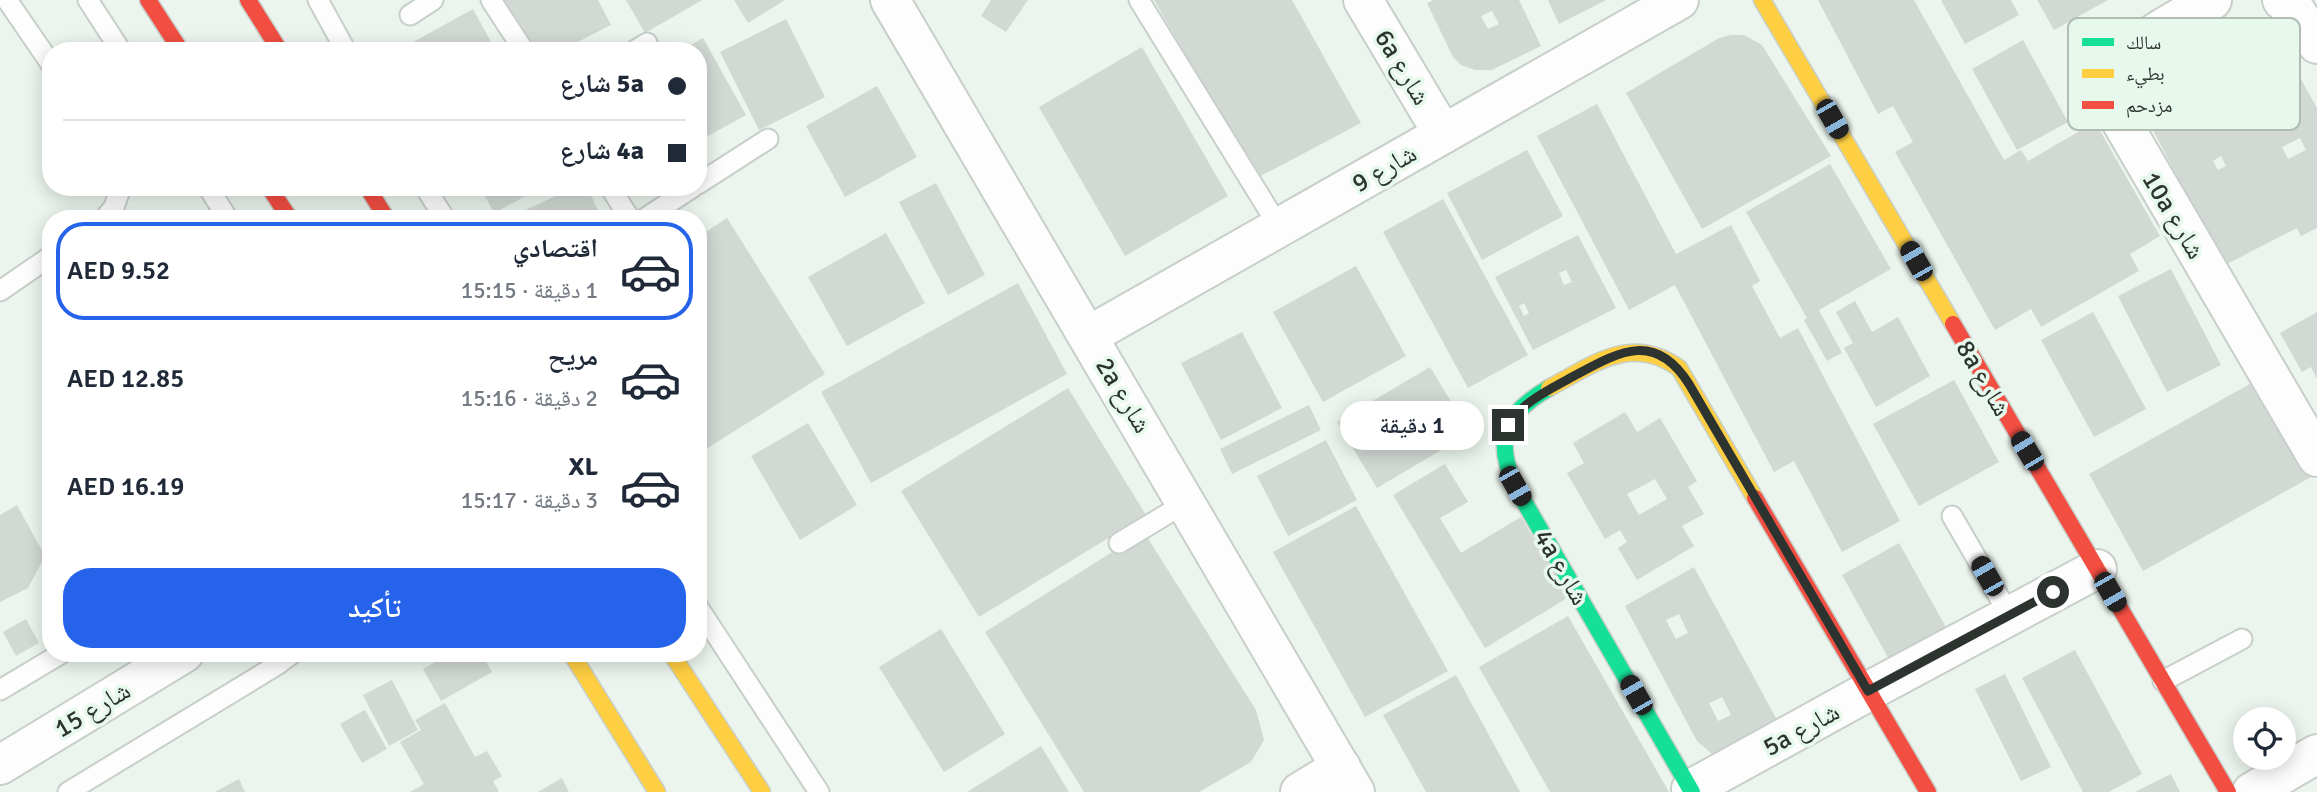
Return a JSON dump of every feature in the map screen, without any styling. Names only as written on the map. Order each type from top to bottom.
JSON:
[{"type":"street","points":[[148,0],[175,42]]},
{"type":"street","points":[[247,0],[274,42]]},
{"type":"street","name":"2a شارع","points":[[890,0],[1348,780]]},
{"type":"street","name":"6a شارع","points":[[1363,0],[1443,134]]},
{"type":"street","name":"شارع 9","points":[[1088,336],[1679,0]]},
{"type":"street","name":"8a شارع","points":[[1762,0],[2228,792]]},
{"type":"street","name":"10a شارع","points":[[2183,18],[2213,0]]},
{"type":"street","points":[[2282,0],[2314,31]]},
{"type":"street","name":"10a شارع","points":[[2124,130],[2317,457]]},
{"type":"street","points":[[389,210],[392,198]]},
{"type":"street","name":"4a شارع","points":[[1692,791],[1508,471],[1504,456],[1503,442],[1508,425],[1517,411],[1529,400],[1626,351],[1645,351],[1663,356],[1679,368],[1927,792]]},
{"type":"street","name":"5a شارع","points":[[1692,791],[1868,691],[2096,569]]},
{"type":"street","name":"شارع 15","points":[[0,765],[169,662]]},
{"type":"street","points":[[576,662],[654,788],[668,792]]},
{"type":"street","points":[[677,662],[762,792]]},
{"type":"street","points":[[2252,792],[2317,754]]},
{"type":"street","points":[[1300,792],[1348,780]]},
{"type":"lane","points":[[7,0],[42,51]]},
{"type":"lane","points":[[88,0],[115,42]]},
{"type":"lane","points":[[318,0],[341,42]]},
{"type":"lane","points":[[410,15],[433,0]]},
{"type":"lane","points":[[491,0],[518,42]]},
{"type":"lane","points":[[1139,0],[1279,227]]},
{"type":"lane","points":[[707,178],[768,139]]},
{"type":"lane","points":[[658,210],[679,196]]},
{"type":"lane","points":[[0,291],[42,262]]},
{"type":"lane","points":[[1119,543],[1186,502]]},
{"type":"lane","points":[[1952,516],[2010,616]]},
{"type":"lane","points":[[707,621],[819,792]]},
{"type":"lane","points":[[2163,681],[2242,639]]},
{"type":"lane","points":[[0,690],[47,662]]},
{"type":"lane","points":[[68,792],[281,662]]},
{"type":"building","points":[[504,0],[598,0],[611,25],[578,42],[525,42]]},
{"type":"building","points":[[626,0],[702,0],[645,33]]},
{"type":"building","points":[[734,0],[785,0],[748,23]]},
{"type":"building","points":[[991,0],[1028,0],[1006,32],[981,16]]},
{"type":"building","points":[[1154,0],[1292,0],[1361,123],[1257,178]]},
{"type":"building","points":[[1433,0],[1519,0],[1541,46],[1492,70],[1475,70],[1461,65],[1453,57],[1427,3]],"holes":[[[1492,11],[1499,24],[1488,29],[1481,16]]]},
{"type":"building","points":[[1548,0],[1606,0],[1559,24]]},
{"type":"building","points":[[1818,0],[1914,0],[2004,160],[2021,150],[2028,161],[2081,130],[2100,130],[2160,236],[2130,254],[2139,271],[2041,327],[2031,309],[1995,330],[1895,152],[1913,142],[1893,106],[1878,114]]},
{"type":"building","points":[[1941,0],[2011,0],[2019,15],[1965,44]]},
{"type":"building","points":[[2037,0],[2108,0],[2076,18],[2068,18],[2068,22],[2054,30]]},
{"type":"building","points":[[473,9],[491,42],[413,42]]},
{"type":"building","points":[[786,19],[825,97],[759,130],[720,52]]},
{"type":"building","points":[[1744,35],[1762,45],[1831,156],[1702,229],[1626,93],[1719,38]]},
{"type":"building","points":[[2023,40],[2068,122],[2017,150],[1972,69]]},
{"type":"building","points":[[707,45],[746,115],[707,134]]},
{"type":"building","points":[[1142,47],[1228,196],[1125,256],[1039,107]]},
{"type":"building","points":[[2300,77],[2317,108],[2317,228],[2301,236],[2297,228],[2223,266],[2153,130],[2300,130]],"holes":[[[2300,138],[2306,150],[2288,159],[2282,147]],[[2221,156],[2226,166],[2218,170],[2213,161]]]},
{"type":"building","points":[[877,86],[917,157],[845,197],[806,126]]},
{"type":"building","points":[[1597,104],[1676,254],[1731,225],[1760,281],[1752,286],[1780,338],[1798,328],[1900,521],[1842,552],[1794,461],[1774,472],[1675,285],[1629,310],[1537,136]]},
{"type":"building","points":[[1527,150],[1563,216],[1482,260],[1447,193]]},
{"type":"building","points":[[1830,164],[1891,269],[1819,310],[1842,353],[1827,361],[1804,320],[1807,318],[1746,212]]},
{"type":"building","points":[[936,183],[985,275],[948,295],[899,202]]},
{"type":"building","points":[[485,196],[525,196],[500,210],[492,210]]},
{"type":"building","points":[[556,196],[591,196],[598,210],[526,210]]},
{"type":"building","points":[[1443,199],[1528,355],[1468,388],[1383,232]]},
{"type":"building","points":[[727,218],[825,374],[707,448],[707,231]]},
{"type":"building","points":[[886,233],[925,303],[847,346],[808,277]]},
{"type":"building","points":[[1578,235],[1616,308],[1533,350],[1495,277]],"holes":[[[1566,270],[1572,282],[1564,285],[1559,273]],[[1524,303],[1529,313],[1524,316],[1519,306]]]},
{"type":"building","points":[[1356,266],[1406,356],[1323,402],[1273,312]]},
{"type":"building","points":[[2171,269],[2221,365],[2167,392],[2118,296]]},
{"type":"building","points":[[1018,283],[1067,374],[871,483],[821,392]]},
{"type":"building","points":[[1855,301],[1872,332],[1898,317],[1930,376],[1876,407],[1844,348],[1853,343],[1836,312]]},
{"type":"building","points":[[2093,312],[2146,409],[2094,437],[2041,340]]},
{"type":"building","points":[[2317,312],[2317,379],[2311,367],[2302,372],[2280,333]]},
{"type":"building","points":[[1242,332],[1282,408],[1221,440],[1181,363]]},
{"type":"building","points":[[1430,367],[1470,433],[1377,488],[1337,422]]},
{"type":"building","points":[[1954,380],[1999,462],[1919,506],[1873,424]]},
{"type":"building","points":[[2257,380],[2311,477],[2143,571],[2089,474]]},
{"type":"building","points":[[1068,388],[1146,515],[979,617],[901,491]]},
{"type":"building","points":[[1309,405],[1321,430],[1232,474],[1220,449]]},
{"type":"building","points":[[1625,412],[1637,432],[1660,418],[1697,481],[1688,487],[1704,514],[1682,526],[1694,546],[1637,580],[1618,548],[1627,542],[1620,530],[1605,539],[1567,473],[1584,463],[1573,443]],"holes":[[[1655,479],[1667,499],[1639,515],[1627,494]]]},
{"type":"building","points":[[808,423],[857,505],[800,540],[751,456]]},
{"type":"building","points":[[1326,440],[1357,500],[1288,536],[1257,476]]},
{"type":"building","points":[[1445,464],[1468,502],[1440,518],[1461,553],[1521,517],[1569,597],[1485,648],[1393,495]]},
{"type":"building","points":[[17,505],[42,551],[42,562],[28,588],[0,602],[0,515]]},
{"type":"building","points":[[1356,506],[1448,671],[1365,717],[1273,552]]},
{"type":"building","points":[[1144,532],[1256,710],[1264,740],[1251,762],[1199,792],[1084,792],[985,632]]},
{"type":"building","points":[[1899,543],[1947,629],[1890,661],[1842,575]]},
{"type":"building","points":[[1694,567],[1783,731],[1723,758],[1712,754],[1697,741],[1625,606]],"holes":[[[1679,614],[1688,633],[1676,639],[1666,620]],[[1722,697],[1731,715],[1718,721],[1709,703]]]},
{"type":"building","points":[[1568,616],[1669,792],[1550,792],[1479,667]]},
{"type":"building","points":[[26,619],[39,643],[16,656],[3,632]]},
{"type":"building","points":[[941,629],[1005,734],[944,772],[879,667]]},
{"type":"building","points":[[2075,650],[2142,774],[2109,792],[2083,792],[2022,678]]},
{"type":"building","points":[[436,662],[486,662],[492,672],[441,701],[423,669]]},
{"type":"building","points":[[2005,674],[2051,767],[2021,781],[1975,689]]},
{"type":"building","points":[[1456,675],[1520,792],[1426,792],[1383,715]]},
{"type":"building","points":[[392,680],[418,730],[389,746],[363,695]]},
{"type":"building","points":[[445,703],[475,757],[487,751],[502,776],[493,781],[499,792],[410,792],[424,784],[400,742],[421,730],[415,720]]},
{"type":"building","points":[[365,710],[387,749],[362,763],[340,724]]},
{"type":"building","points":[[1041,746],[1069,792],[967,792]]},
{"type":"building","points":[[2171,774],[2180,792],[2135,792]]},
{"type":"building","points":[[562,778],[569,792],[538,792]]},
{"type":"building","points":[[239,779],[245,792],[215,792]]},
{"type":"traffic: fast","points":[[1549,388],[1522,408],[1507,429],[1505,454],[1515,486],[1692,792]]},
{"type":"traffic: slow","points":[[1762,0],[1953,324]]},
{"type":"traffic: slow","points":[[1549,388],[1613,356],[1645,353],[1661,358],[1679,368],[1755,498]]},
{"type":"traffic: slow","points":[[577,662],[657,792]]},
{"type":"traffic: slow","points":[[677,662],[762,792]]},
{"type":"traffic: jam","points":[[148,0],[175,42]]},
{"type":"traffic: jam","points":[[248,0],[274,42]]},
{"type":"traffic: jam","points":[[275,196],[284,210]]},
{"type":"traffic: jam","points":[[373,196],[381,210]]},
{"type":"traffic: jam","points":[[1953,324],[2228,792]]},
{"type":"traffic: jam","points":[[1755,498],[1928,792]]},
{"type":"route","points":[[1508,425],[1517,411],[1529,400],[1608,358],[1626,351],[1645,351],[1663,356],[1679,368],[1689,384],[1868,691],[2053,592]]}]
